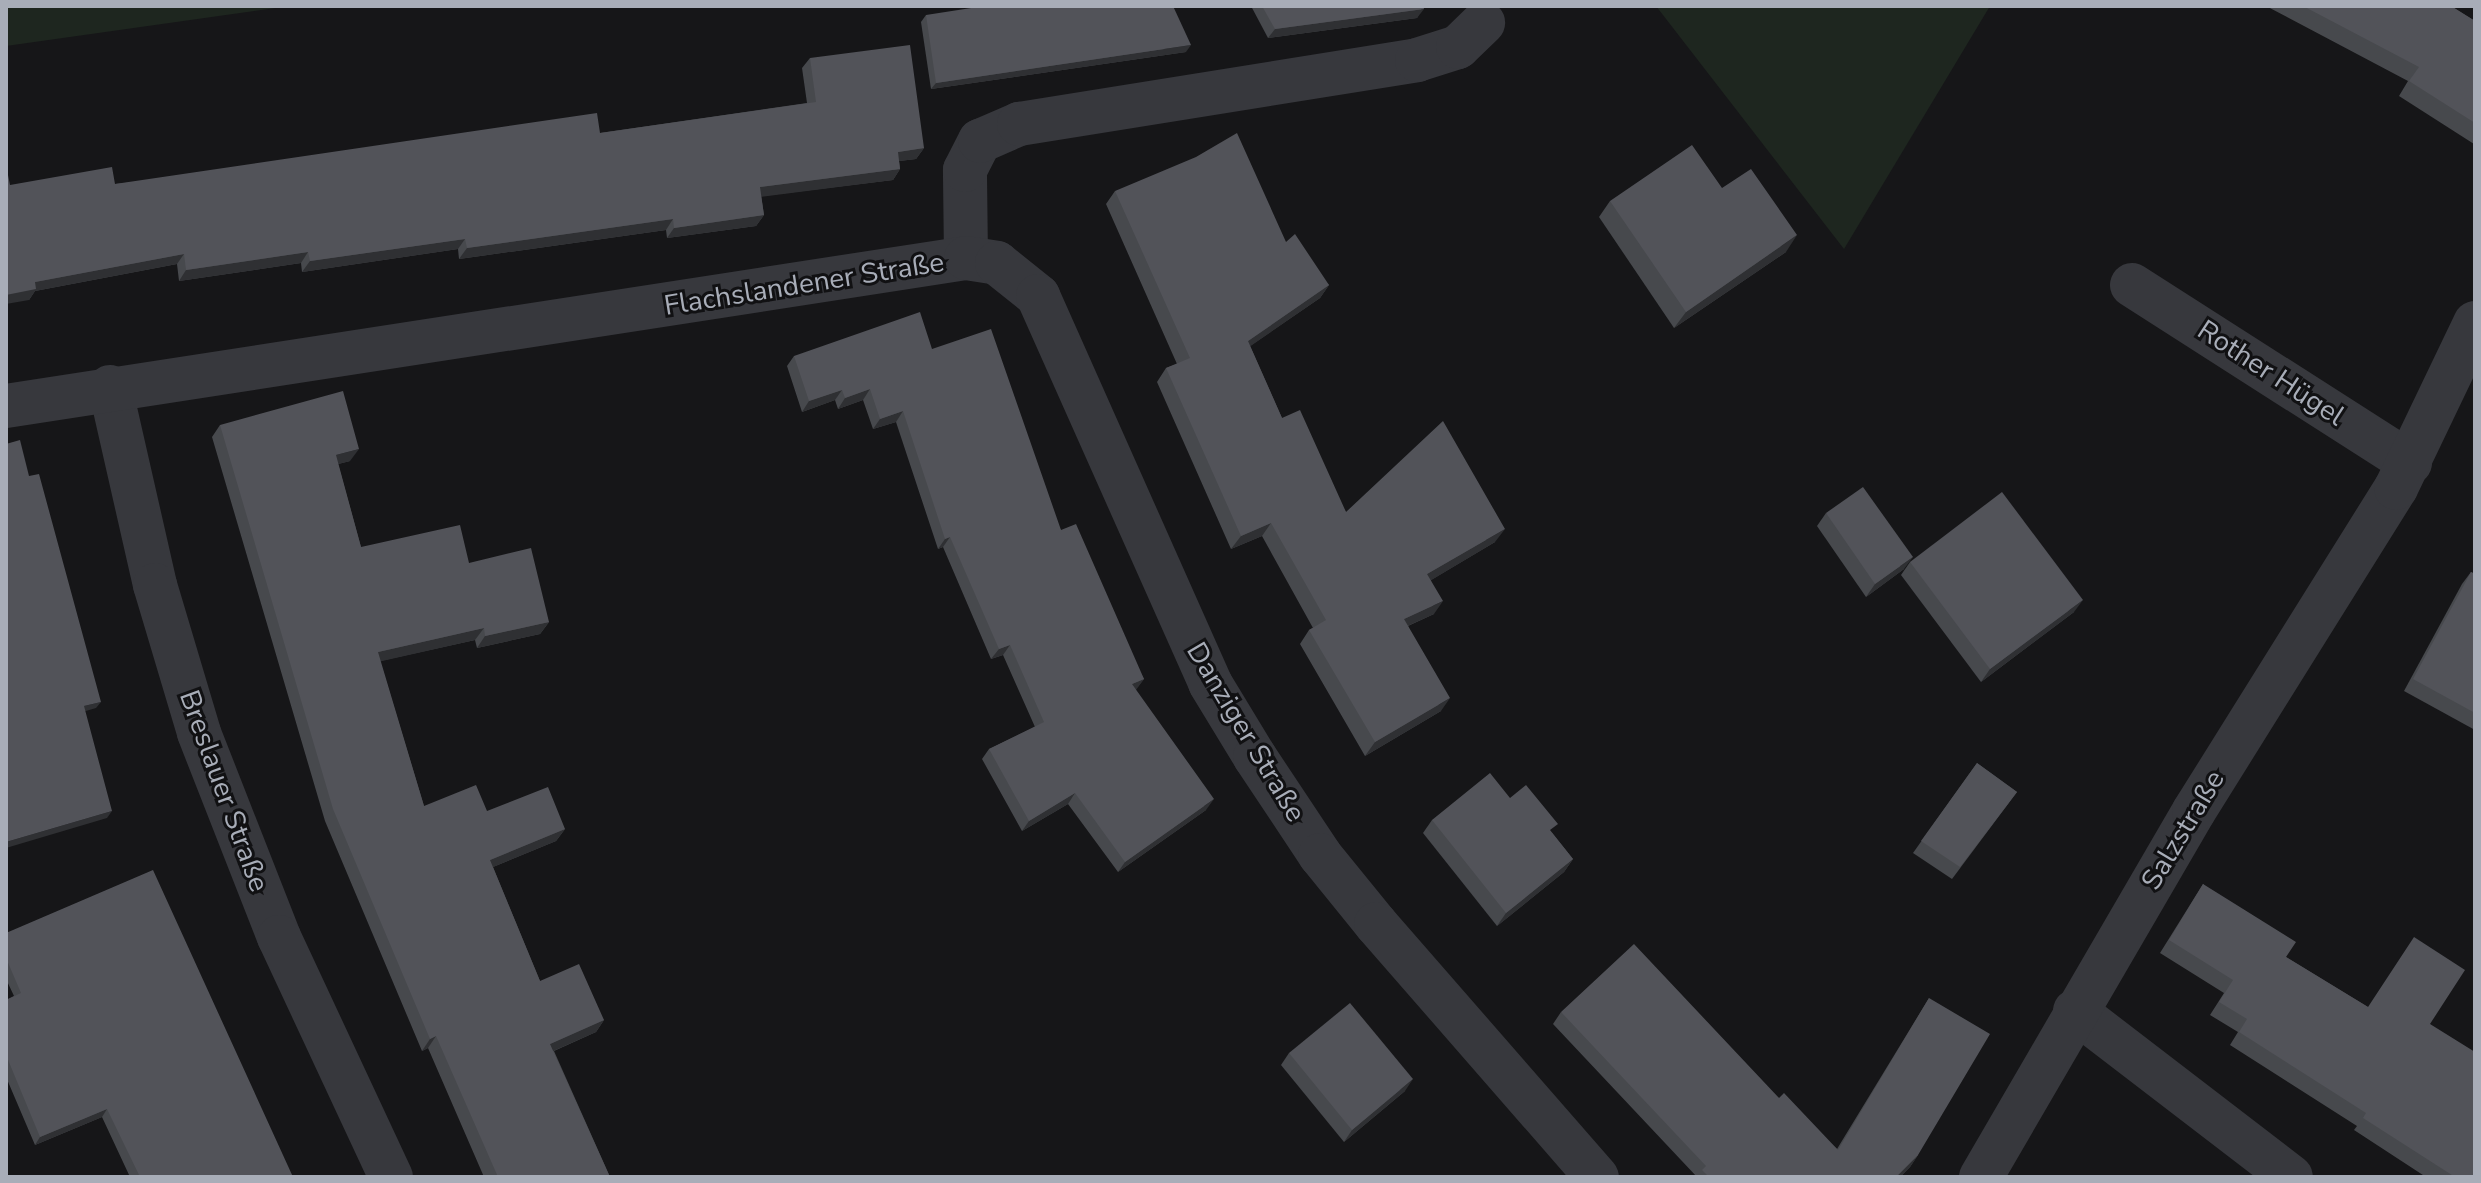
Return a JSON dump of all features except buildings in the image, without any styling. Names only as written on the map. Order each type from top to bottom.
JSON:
[{"type":"street","name":"Flachslandener Straße","points":[[6,406],[110,387],[739,297],[966,258],[965,170],[980,141],[1019,124],[1417,60],[1458,47],[1483,23]]},
{"type":"street","name":"Danziger Straße","points":[[966,258],[997,263],[1038,296],[1210,683],[1320,855],[1597,1177]]},
{"type":"street","name":"Rother Hügel","points":[[2132,285],[2403,476]]},
{"type":"street","points":[[2403,476],[2475,323]]},
{"type":"street","name":"Breslauer Straße","points":[[110,387],[155,585],[199,733],[279,937],[391,1177]]},
{"type":"street","name":"Salzstraße","points":[[1981,1177],[2075,1011],[2403,476]]},
{"type":"street","points":[[2075,1011],[2291,1177]]},
{"type":"shaded area","points":[[6,6],[290,6],[6,46]]},
{"type":"shaded area","points":[[1656,6],[1990,6],[1844,249]]}]
